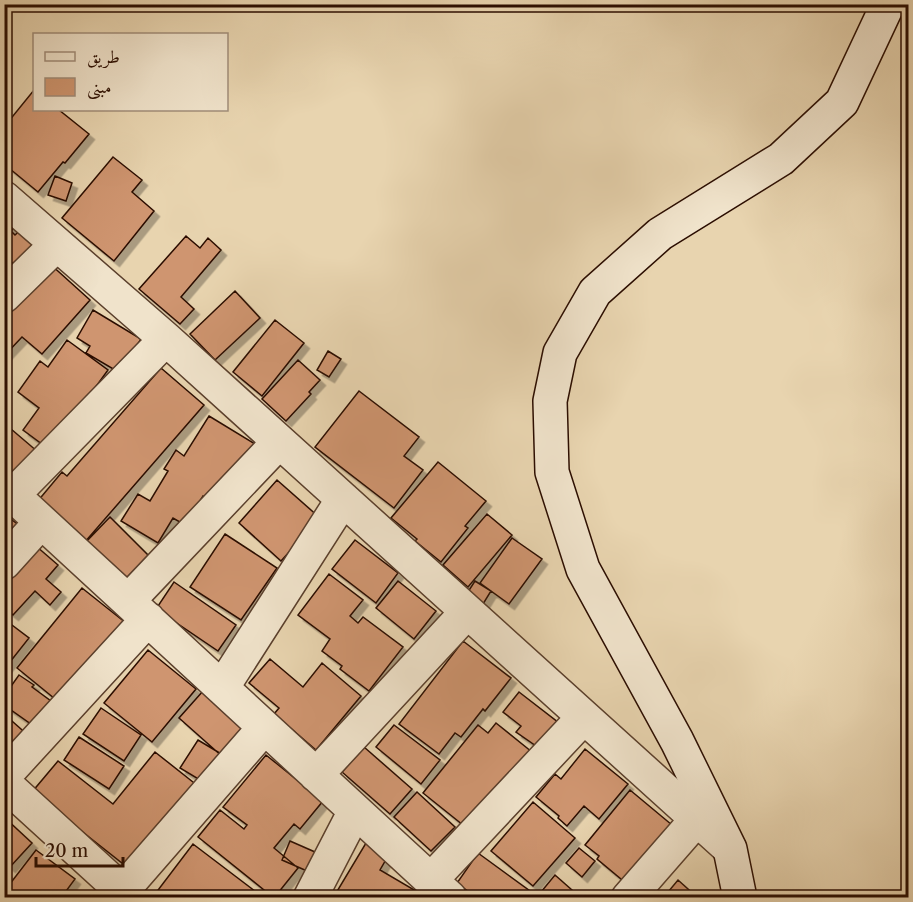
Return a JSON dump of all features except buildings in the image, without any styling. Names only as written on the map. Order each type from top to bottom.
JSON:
[{"type":"street","points":[[740,897],[730,849],[677,741],[583,569],[552,472],[550,401],[560,353],[595,292],[660,234],[781,159],[842,102],[888,4]]},
{"type":"street","points":[[4,198],[166,339],[730,849]]},
{"type":"street","points":[[4,297],[57,244]]},
{"type":"street","points":[[166,339],[9,491],[440,889],[584,717]]},
{"type":"street","points":[[4,776],[138,610],[279,442]]},
{"type":"street","points":[[222,688],[343,499]]},
{"type":"street","points":[[4,563],[41,522]]},
{"type":"street","points":[[316,775],[467,612]]},
{"type":"street","points":[[4,783],[114,891],[264,728]]},
{"type":"street","points":[[310,897],[355,812]]},
{"type":"street","points":[[628,897],[697,819]]}]
